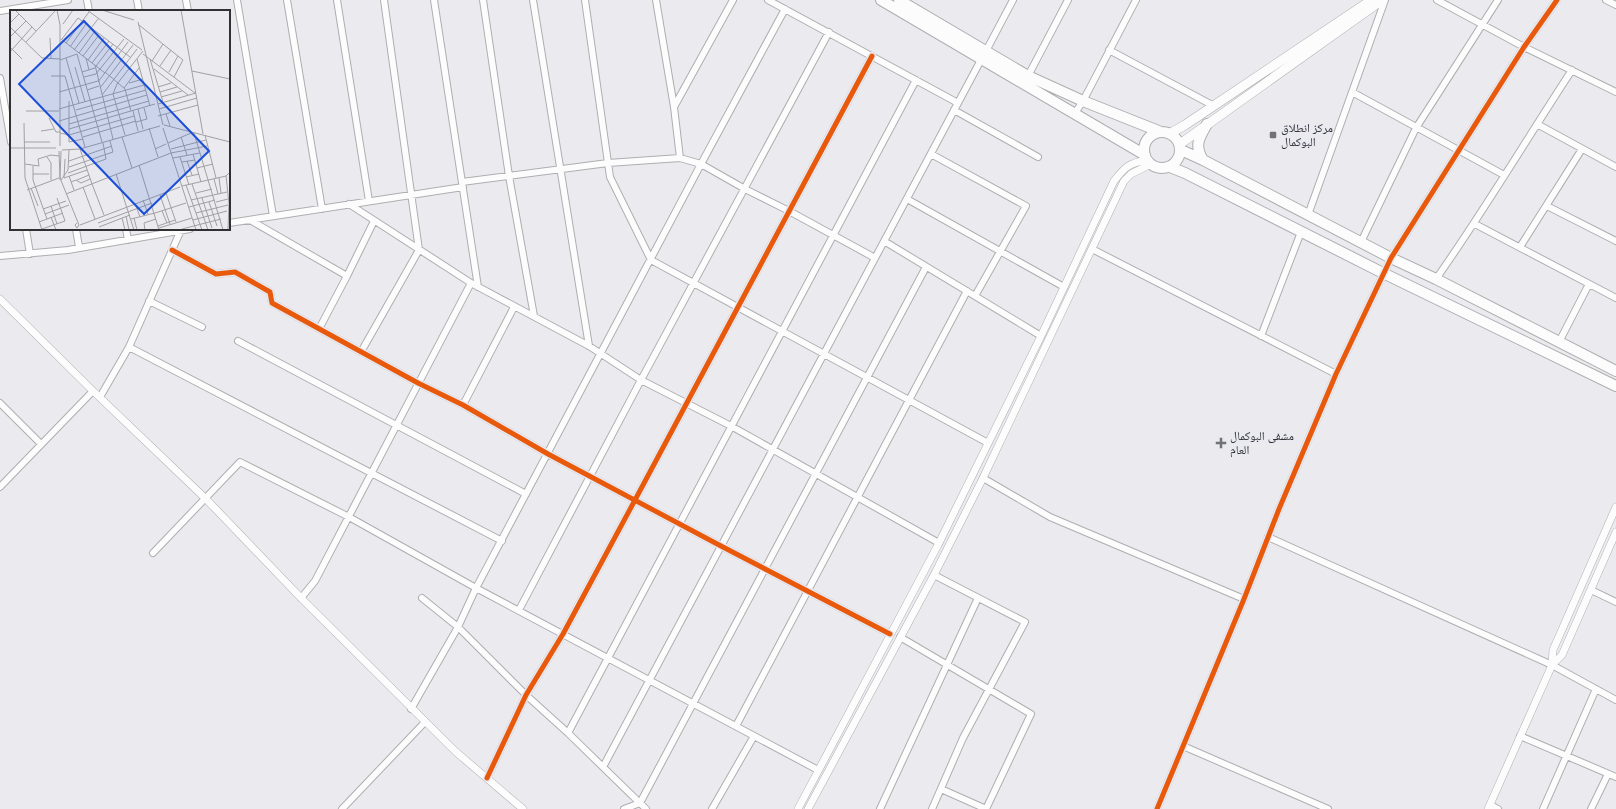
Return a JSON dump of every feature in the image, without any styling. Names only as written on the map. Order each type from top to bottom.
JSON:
[{"type":"highway","points":[[881,0],[984,55],[1028,76],[1083,101],[1173,135],[1180,147],[1203,160],[1390,258],[1436,279],[1616,371]]},
{"type":"highway","points":[[898,0],[1160,168],[1170,167],[1185,172],[1383,274],[1616,386]]},
{"type":"highway","points":[[1203,160],[1198,151],[1198,143],[1207,124]]},
{"type":"highway","points":[[1148,160],[1144,147],[1147,140],[1153,134],[1165,133]]},
{"type":"highway","points":[[1170,167],[1178,160],[1180,147]]},
{"type":"main road","points":[[1165,133],[1185,125],[1371,0]]},
{"type":"main road","points":[[1180,147],[1207,124],[1382,0]]},
{"type":"main road","points":[[1223,100],[1229,108]]},
{"type":"street","points":[[13,10],[39,8],[68,0]]},
{"type":"street","points":[[87,0],[88,10]]},
{"type":"street","points":[[137,0],[139,10]]},
{"type":"street","points":[[186,0],[188,10]]},
{"type":"street","points":[[237,0],[273,216]]},
{"type":"street","points":[[287,0],[322,209]]},
{"type":"street","points":[[337,0],[369,202]]},
{"type":"street","points":[[361,352],[419,250],[384,0]]},
{"type":"street","points":[[434,0],[478,287]]},
{"type":"street","points":[[483,0],[509,176],[534,316]]},
{"type":"street","points":[[533,0],[589,346]]},
{"type":"street","points":[[586,0],[610,177],[651,260],[988,443]]},
{"type":"street","points":[[656,0],[674,107],[680,158]]},
{"type":"street","points":[[674,107],[733,0]]},
{"type":"street","points":[[768,0],[958,103]]},
{"type":"street","points":[[603,768],[1013,0]]},
{"type":"street","points":[[1028,76],[1068,0]]},
{"type":"street","points":[[1075,113],[1083,101],[1136,0]]},
{"type":"street","points":[[1308,215],[1385,0]]},
{"type":"street","points":[[1437,0],[1616,92]]},
{"type":"street","points":[[1361,242],[1416,128],[1498,0]]},
{"type":"street","points":[[1156,809],[1336,374],[1390,258],[1524,46],[1557,0]]},
{"type":"street","points":[[1606,0],[1615,3]]},
{"type":"street","points":[[411,709],[458,626],[476,588],[785,9]]},
{"type":"street","points":[[0,11],[10,10]]},
{"type":"street","points":[[520,610],[641,380],[829,32]]},
{"type":"street","points":[[1109,50],[1214,106]]},
{"type":"street","points":[[487,778],[526,695],[563,634],[872,56]]},
{"type":"street","points":[[1436,279],[1475,224],[1504,174],[1572,70]]},
{"type":"street","points":[[0,78],[10,136]]},
{"type":"street","points":[[568,733],[916,80]]},
{"type":"street","points":[[1352,92],[1416,128],[1504,174]]},
{"type":"street","points":[[954,110],[1038,157]]},
{"type":"street","points":[[1537,124],[1616,167]]},
{"type":"street","points":[[1520,247],[1582,149]]},
{"type":"street","points":[[931,154],[1026,206],[975,296]]},
{"type":"street","points":[[230,223],[412,195],[509,176],[608,163],[680,158],[701,164],[875,258]]},
{"type":"street","points":[[808,809],[934,575],[983,478],[1124,181],[1148,160]]},
{"type":"street","points":[[798,809],[939,543],[1041,336],[1114,181],[1123,169],[1134,162],[1148,160]]},
{"type":"street","points":[[907,199],[1064,287]]},
{"type":"street","points":[[349,204],[471,283],[589,346],[641,380],[732,426],[939,543]]},
{"type":"street","points":[[1547,206],[1616,241]]},
{"type":"street","points":[[250,220],[347,276]]},
{"type":"street","points":[[319,329],[374,221]]},
{"type":"street","points":[[1475,224],[1616,298]]},
{"type":"street","points":[[26,230],[30,254]]},
{"type":"street","points":[[76,230],[79,247]]},
{"type":"street","points":[[126,230],[128,240]]},
{"type":"street","points":[[0,256],[30,254],[128,240],[178,230],[172,250],[129,347],[100,397]]},
{"type":"street","points":[[1261,336],[1301,232]]},
{"type":"street","points":[[884,241],[1041,336]]},
{"type":"street","points":[[1092,249],[1336,374]]},
{"type":"street","points":[[172,250],[216,274],[235,272],[270,292],[272,303],[319,329],[418,383],[463,405],[548,454],[764,570],[890,634]]},
{"type":"street","points":[[624,809],[640,803],[926,267]]},
{"type":"street","points":[[301,598],[315,582],[471,283]]},
{"type":"street","points":[[1559,342],[1590,284]]},
{"type":"street","points":[[736,726],[967,291]]},
{"type":"street","points":[[0,299],[92,390],[206,499],[411,709],[456,752],[523,809]]},
{"type":"street","points":[[149,301],[202,327]]},
{"type":"street","points":[[463,405],[514,306]]},
{"type":"street","points":[[238,341],[526,494]]},
{"type":"street","points":[[129,347],[502,541]]},
{"type":"street","points":[[0,487],[92,390]]},
{"type":"street","points":[[0,403],[41,444]]},
{"type":"street","points":[[153,553],[240,462],[349,517],[476,588],[520,610],[818,770]]},
{"type":"street","points":[[983,478],[1050,517],[1244,599]]},
{"type":"street","points":[[1552,665],[1553,650],[1616,507]]},
{"type":"street","points":[[1498,809],[1489,807],[1552,665],[1562,654],[1615,537],[1604,534]]},
{"type":"street","points":[[1268,537],[1552,665],[1616,700]]},
{"type":"street","points":[[932,809],[964,738],[1025,622],[934,575]]},
{"type":"street","points":[[1591,590],[1616,602]]},
{"type":"street","points":[[422,598],[458,626],[526,695],[568,733],[646,809]]},
{"type":"street","points":[[880,809],[978,598]]},
{"type":"street","points":[[900,637],[1031,714],[986,809],[941,788]]},
{"type":"street","points":[[1543,809],[1596,689]]},
{"type":"street","points":[[342,809],[425,722]]},
{"type":"street","points":[[712,809],[754,736]]},
{"type":"street","points":[[1520,736],[1616,777]]},
{"type":"street","points":[[1183,746],[1328,809]]},
{"type":"street","points":[[1591,809],[1608,774]]},
{"type":"cycle path","points":[[1157,809],[1244,599],[1279,509],[1336,374],[1391,258],[1524,47],[1557,0]]},
{"type":"cycle path","points":[[487,778],[526,695],[563,634],[872,56]]},
{"type":"cycle path","points":[[172,250],[216,274],[235,272],[270,292],[272,303],[418,383],[463,405],[548,454],[890,634]]},
{"type":"place","name":"مركز انطلاق البوكمال","points":[[1273,135]]},
{"type":"place","name":"مشفى البوكمال العام","points":[[1221,443]]}]
